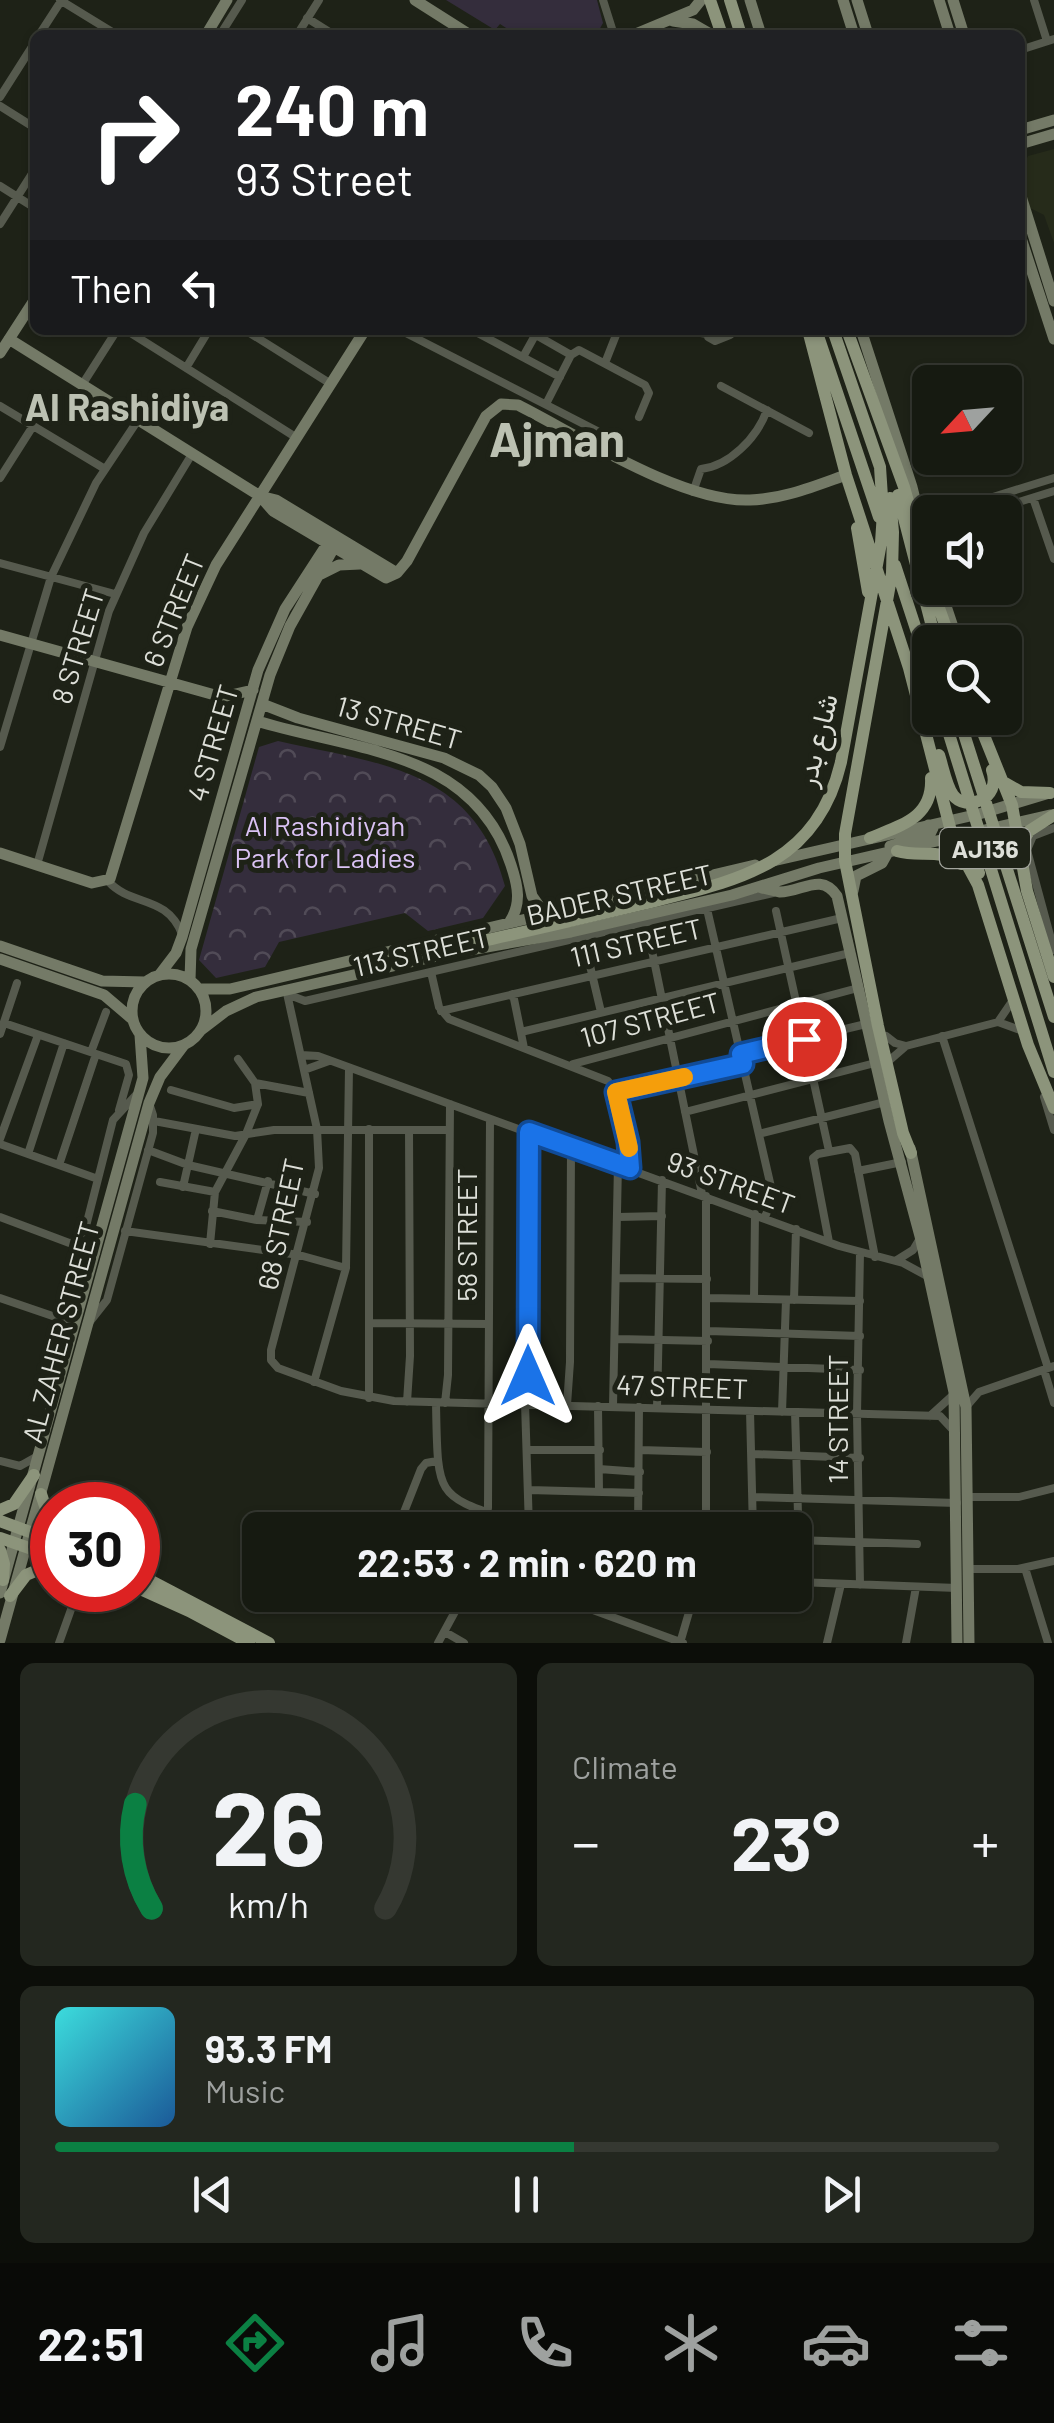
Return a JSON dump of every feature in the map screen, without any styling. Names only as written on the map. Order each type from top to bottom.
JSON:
[{"type":"main road","points":[[209,30],[227,0]]},
{"type":"main road","points":[[415,0],[453,30]]},
{"type":"main road","points":[[646,30],[693,10],[702,0]]},
{"type":"main road","points":[[710,0],[720,30]]},
{"type":"main road","points":[[730,0],[739,30]]},
{"type":"main road","points":[[750,0],[759,30]]},
{"type":"main road","points":[[844,0],[853,30]]},
{"type":"main road","points":[[857,0],[866,30]]},
{"type":"main road","points":[[939,0],[948,30]]},
{"type":"main road","points":[[953,0],[962,30]]},
{"type":"main road","points":[[664,23],[688,22],[703,30]]},
{"type":"main road","points":[[1025,129],[1054,120]]},
{"type":"main road","points":[[1025,143],[1054,134]]},
{"type":"main road","points":[[1025,213],[1054,300]]},
{"type":"main road","points":[[1025,250],[1054,340]]},
{"type":"main road","points":[[0,353],[30,307]]},
{"type":"main road","name":"6 STREET","points":[[108,881],[200,596],[362,335]]},
{"type":"main road","points":[[807,335],[846,475],[912,680]]},
{"type":"main road","points":[[818,335],[914,625]]},
{"type":"main road","name":"شارع بدر","points":[[437,955],[750,875],[783,855],[818,818],[838,774],[881,543],[887,467],[835,335]]},
{"type":"main road","points":[[849,335],[931,625]]},
{"type":"main road","points":[[863,335],[918,495]]},
{"type":"main road","points":[[9,340],[333,541],[383,578],[397,573],[413,552],[489,412],[501,404],[518,405],[693,492],[728,500],[764,499],[846,475]]},
{"type":"main road","points":[[864,378],[880,387]]},
{"type":"main road","points":[[887,467],[907,498],[912,514]]},
{"type":"main road","points":[[876,1028],[844,852],[893,562],[887,467]]},
{"type":"main road","points":[[272,476],[279,508],[300,527],[397,573]]},
{"type":"main road","points":[[245,518],[279,508]]},
{"type":"main road","points":[[857,508],[870,613],[865,678],[839,850],[843,886],[954,1392],[969,1570],[969,1643]]},
{"type":"main road","points":[[300,527],[310,548],[310,576],[339,564],[361,564]]},
{"type":"main road","name":"4 STREET","points":[[160,974],[182,937],[252,690],[272,637],[333,541]]},
{"type":"main road","name":"4 STREET","points":[[195,984],[191,950],[262,704],[310,576]]},
{"type":"main road","points":[[0,635],[222,697],[236,708],[243,724]]},
{"type":"main road","points":[[222,697],[252,690]]},
{"type":"main road","name":"13 STREET","points":[[262,704],[278,713],[444,758],[486,780],[502,801],[520,844],[532,896],[542,908],[556,912]]},
{"type":"main road","name":"13 STREET","points":[[257,721],[408,762],[459,786],[484,812],[502,840],[516,881],[518,905],[509,923]]},
{"type":"main road","points":[[926,735],[952,840],[977,891],[1023,1031],[1054,1108]]},
{"type":"main road","points":[[930,735],[953,796],[962,802],[979,800],[994,790],[996,780],[984,735]]},
{"type":"main road","name":"AJ136","points":[[951,735],[1045,976],[1054,1072]]},
{"type":"main road","name":"AJ136","points":[[964,735],[1045,976],[1054,1017]]},
{"type":"main road","points":[[987,735],[1001,769],[1027,793]]},
{"type":"main road","points":[[870,838],[914,819],[924,810],[932,794],[930,751]]},
{"type":"main road","points":[[989,752],[1017,824],[1018,851],[1028,896],[1051,945]]},
{"type":"main road","points":[[459,786],[459,777],[468,768]]},
{"type":"main road","points":[[999,775],[1010,788],[1027,793],[1052,792]]},
{"type":"main road","name":"BADER STREET","points":[[195,984],[230,990],[1012,806],[1052,792]]},
{"type":"main road","points":[[484,812],[496,810],[502,801]]},
{"type":"main road","points":[[1028,896],[1022,838],[1054,814]]},
{"type":"main road","name":"BADER STREET","points":[[200,1031],[236,1006],[286,991],[437,955],[556,935],[758,888],[818,868],[1054,814]]},
{"type":"main road","points":[[860,860],[877,850],[930,834],[933,828],[928,825]]},
{"type":"main road","points":[[977,891],[980,877],[973,850],[1003,838],[1011,846],[1022,890],[1028,896]]},
{"type":"main road","points":[[852,888],[856,876],[882,863],[892,852],[940,853],[952,857],[977,891]]},
{"type":"main road","points":[[0,853],[92,883],[108,881]]},
{"type":"main road","points":[[785,891],[818,868]]},
{"type":"main road","points":[[904,1157],[892,1059],[876,1028],[858,988],[837,896],[840,880],[848,880],[852,888],[876,1028],[876,1063],[884,1102],[904,1157],[962,1379],[966,1407],[958,1643]]},
{"type":"main road","points":[[758,888],[785,891],[822,883],[837,896]]},
{"type":"main road","points":[[1044,917],[1051,945],[1045,976]]},
{"type":"main road","points":[[0,946],[102,981],[145,982]]},
{"type":"main road","points":[[0,959],[104,995],[133,1021],[140,1035],[160,1047],[184,1045],[200,1031],[206,1010],[195,984],[179,975],[160,974],[145,982],[135,995],[133,1021]]},
{"type":"main road","name":"AL ZAHER STREET","points":[[44,1482],[75,1372],[97,1249],[139,1092],[144,1060],[140,1035]]},
{"type":"main road","name":"AL ZAHER STREET","points":[[24,1530],[34,1476],[68,1356],[119,1212],[149,1103],[160,1077],[184,1045]]},
{"type":"main road","points":[[112,1193],[119,1197],[119,1212]]},
{"type":"main road","points":[[68,1356],[68,1368],[75,1372]]},
{"type":"main road","points":[[0,1510],[17,1500],[34,1476]]},
{"type":"main road","name":"AL ZAHER STREET","points":[[0,1640],[4,1590],[30,1517]]},
{"type":"main road","points":[[0,1521],[30,1532]]},
{"type":"main road","points":[[0,1538],[30,1548]]},
{"type":"main road","points":[[0,1550],[4,1590]]},
{"type":"main road","points":[[4,1590],[30,1573]]},
{"type":"main road","points":[[160,1586],[270,1643]]},
{"type":"main road","points":[[160,1598],[249,1643]]},
{"type":"street","points":[[42,30],[61,0],[109,30]]},
{"type":"street","points":[[223,30],[242,0]]},
{"type":"street","points":[[300,30],[319,0]]},
{"type":"street","points":[[603,0],[612,30]]},
{"type":"street","points":[[1025,48],[1051,40],[1034,0]]},
{"type":"street","points":[[308,18],[326,30]]},
{"type":"street","points":[[0,96],[30,50]]},
{"type":"street","points":[[0,106],[30,125]]},
{"type":"street","points":[[0,224],[30,177]]},
{"type":"street","points":[[0,186],[30,205]]},
{"type":"street","points":[[82,385],[113,335]]},
{"type":"street","points":[[134,335],[297,438]]},
{"type":"street","points":[[186,368],[206,335]]},
{"type":"street","points":[[252,335],[331,384]]},
{"type":"street","points":[[410,335],[609,436]]},
{"type":"street","points":[[483,335],[560,377]]},
{"type":"street","points":[[523,358],[535,335]]},
{"type":"street","points":[[542,335],[571,354]]},
{"type":"street","points":[[605,363],[616,335]]},
{"type":"street","points":[[710,335],[716,341],[730,335]]},
{"type":"street","points":[[546,404],[571,354],[581,351],[647,388],[648,396],[639,417]]},
{"type":"street","points":[[721,386],[809,433]]},
{"type":"street","points":[[0,406],[105,469]]},
{"type":"street","points":[[693,492],[700,471],[728,460],[759,428],[767,410]]},
{"type":"street","points":[[0,747],[51,577],[105,469],[138,420]]},
{"type":"street","points":[[0,478],[33,426]]},
{"type":"street","name":"8 STREET","points":[[37,865],[115,594],[144,533],[192,454]]},
{"type":"street","points":[[1001,495],[1054,478]]},
{"type":"street","points":[[1022,501],[1054,491]]},
{"type":"street","points":[[1033,498],[1054,560]]},
{"type":"street","points":[[0,563],[115,594]]},
{"type":"street","points":[[0,706],[11,709]]},
{"type":"street","points":[[1044,917],[1026,850],[1033,836],[1054,828]]},
{"type":"street","points":[[108,881],[120,891],[161,907],[177,923],[182,937]]},
{"type":"street","name":"113 STREET","points":[[305,1001],[785,891]]},
{"type":"street","points":[[708,908],[772,1193],[766,1218]]},
{"type":"street","points":[[776,911],[830,1152]]},
{"type":"street","name":"111 STREET","points":[[441,1010],[842,918]]},
{"type":"street","points":[[649,936],[704,1195],[708,1298],[706,1512]]},
{"type":"street","points":[[587,953],[601,1012]]},
{"type":"street","points":[[521,1032],[850,953]]},
{"type":"street","points":[[431,972],[441,1010]]},
{"type":"street","points":[[0,1034],[17,982]]},
{"type":"street","name":"107 STREET","points":[[570,1064],[858,988]]},
{"type":"street","points":[[286,991],[305,1001],[298,1007],[294,1021]]},
{"type":"street","name":"68 STREET","points":[[271,1350],[308,1222],[319,1168],[317,1129],[286,991]]},
{"type":"street","points":[[513,994],[524,1048]]},
{"type":"street","points":[[998,1022],[1014,1000]]},
{"type":"street","name":"107 STREET","points":[[441,1010],[453,1021],[604,1078],[616,1092]]},
{"type":"street","points":[[59,1165],[106,1012]]},
{"type":"street","points":[[892,1059],[906,1046],[998,1022],[1023,1031]]},
{"type":"street","points":[[4,1023],[126,1064],[129,1075],[120,1110],[111,1126],[84,1233],[73,1243]]},
{"type":"street","points":[[630,1168],[616,1092],[678,1078],[804,1039],[876,1028],[895,1043],[906,1046]]},
{"type":"street","points":[[38,1034],[0,1142],[98,1179]]},
{"type":"street","points":[[942,1036],[1048,1368],[1054,1403]]},
{"type":"street","points":[[28,1154],[64,1043]]},
{"type":"street","name":"93 STREET","points":[[301,1055],[314,1055],[860,1253],[913,1267],[930,1279]]},
{"type":"street","points":[[210,1244],[215,1192],[258,1104],[254,1082],[238,1058]]},
{"type":"street","points":[[304,1070],[328,1061]]},
{"type":"street","points":[[685,1112],[876,1063]]},
{"type":"street","points":[[1035,1064],[1054,1130]]},
{"type":"street","points":[[314,1382],[346,1268],[349,1068]]},
{"type":"street","points":[[254,1082],[309,1092]]},
{"type":"street","points":[[172,1090],[234,1108],[258,1104]]},
{"type":"street","points":[[120,1110],[139,1092]]},
{"type":"street","points":[[759,1134],[884,1102]]},
{"type":"street","points":[[0,1298],[82,1324],[105,1303],[148,1150],[154,1121],[149,1103]]},
{"type":"street","points":[[450,1104],[448,1324],[437,1460],[447,1494],[486,1512]]},
{"type":"street","name":"58 STREET","points":[[488,1512],[490,1118]]},
{"type":"street","points":[[154,1121],[229,1135],[317,1129],[449,1130]]},
{"type":"street","points":[[184,1187],[196,1129]]},
{"type":"street","points":[[368,1398],[369,1130]]},
{"type":"street","points":[[408,1402],[409,1130]]},
{"type":"street","points":[[529,1132],[525,1403],[530,1512]]},
{"type":"street","points":[[567,1405],[571,1148]]},
{"type":"street","points":[[829,1242],[813,1160],[816,1155],[852,1149],[876,1257]]},
{"type":"street","points":[[148,1150],[188,1166],[315,1194]]},
{"type":"street","points":[[858,1171],[904,1157]]},
{"type":"street","points":[[613,1406],[618,1164]]},
{"type":"street","points":[[657,1408],[662,1180]]},
{"type":"street","points":[[160,1182],[215,1192]]},
{"type":"street","points":[[257,1220],[268,1182]]},
{"type":"street","points":[[212,1211],[257,1220],[308,1222]]},
{"type":"street","points":[[754,1214],[754,1299]]},
{"type":"street","points":[[618,1217],[662,1216]]},
{"type":"street","points":[[0,1218],[97,1249]]},
{"type":"street","points":[[782,1412],[796,1230]]},
{"type":"street","points":[[124,1231],[299,1255],[346,1268]]},
{"type":"street","points":[[893,1260],[914,1250],[920,1236]]},
{"type":"street","name":"14 STREET","points":[[860,1253],[860,1585]]},
{"type":"street","points":[[617,1278],[707,1279]]},
{"type":"street","points":[[708,1298],[860,1301]]},
{"type":"street","points":[[371,1322],[488,1324]]},
{"type":"street","points":[[617,1339],[860,1336]]},
{"type":"street","name":"47 STREET","points":[[271,1350],[278,1368],[368,1398],[930,1416]]},
{"type":"street","points":[[708,1364],[860,1370]]},
{"type":"street","points":[[966,1407],[985,1389],[1048,1368]]},
{"type":"street","points":[[962,1379],[972,1387],[985,1389]]},
{"type":"street","points":[[930,1416],[954,1392]]},
{"type":"street","points":[[598,1406],[598,1492]]},
{"type":"street","points":[[638,1512],[639,1407]]},
{"type":"street","points":[[750,1411],[753,1512]]},
{"type":"street","points":[[795,1412],[798,1512]]},
{"type":"street","points":[[930,1416],[940,1416],[957,1436]]},
{"type":"street","points":[[528,1450],[600,1450]]},
{"type":"street","points":[[640,1450],[707,1452]]},
{"type":"street","points":[[0,1461],[20,1466],[40,1454]]},
{"type":"street","points":[[753,1454],[860,1458]]},
{"type":"street","points":[[404,1512],[421,1469],[437,1460]]},
{"type":"street","points":[[599,1470],[640,1472]]},
{"type":"street","points":[[753,1497],[963,1500],[1019,1497],[1054,1488]]},
{"type":"street","points":[[529,1490],[639,1493]]},
{"type":"street","points":[[812,1540],[917,1544]]},
{"type":"street","points":[[969,1570],[1024,1568],[1054,1561]]},
{"type":"street","points":[[1024,1568],[1048,1643]]},
{"type":"street","points":[[812,1583],[957,1588]]},
{"type":"street","points":[[827,1643],[841,1584]]},
{"type":"street","points":[[906,1643],[916,1587]]},
{"type":"street","points":[[59,1643],[70,1612]]},
{"type":"street","points":[[438,1643],[455,1612]]},
{"type":"street","points":[[598,1612],[681,1643],[689,1612]]},
{"type":"street","points":[[445,1632],[464,1643]]},
{"type":"shaded area","points":[[1054,149],[1054,243],[1044,215],[1030,208],[1025,190],[1028,156]]},
{"type":"green space","points":[[446,0],[597,0],[603,23],[599,30],[509,30],[500,24],[495,30]]},
{"type":"green space","name":"Al Rashidiyah Park for Ladies","points":[[278,741],[387,766],[447,795],[471,817],[491,847],[505,886],[483,918],[428,931],[405,913],[279,942],[265,967],[216,978],[199,960],[259,747]]},
{"type":"slow traffic","points":[[629,1148],[616,1092],[684,1077]]},
{"type":"district","name":"Al Rashidiya","points":[[127,406]]},
{"type":"district","name":"Ajman","points":[[557,438]]},
{"type":"route","points":[[528,1376],[529,1132],[630,1168],[616,1092],[743,1064],[741,1054],[804,1039]]}]
